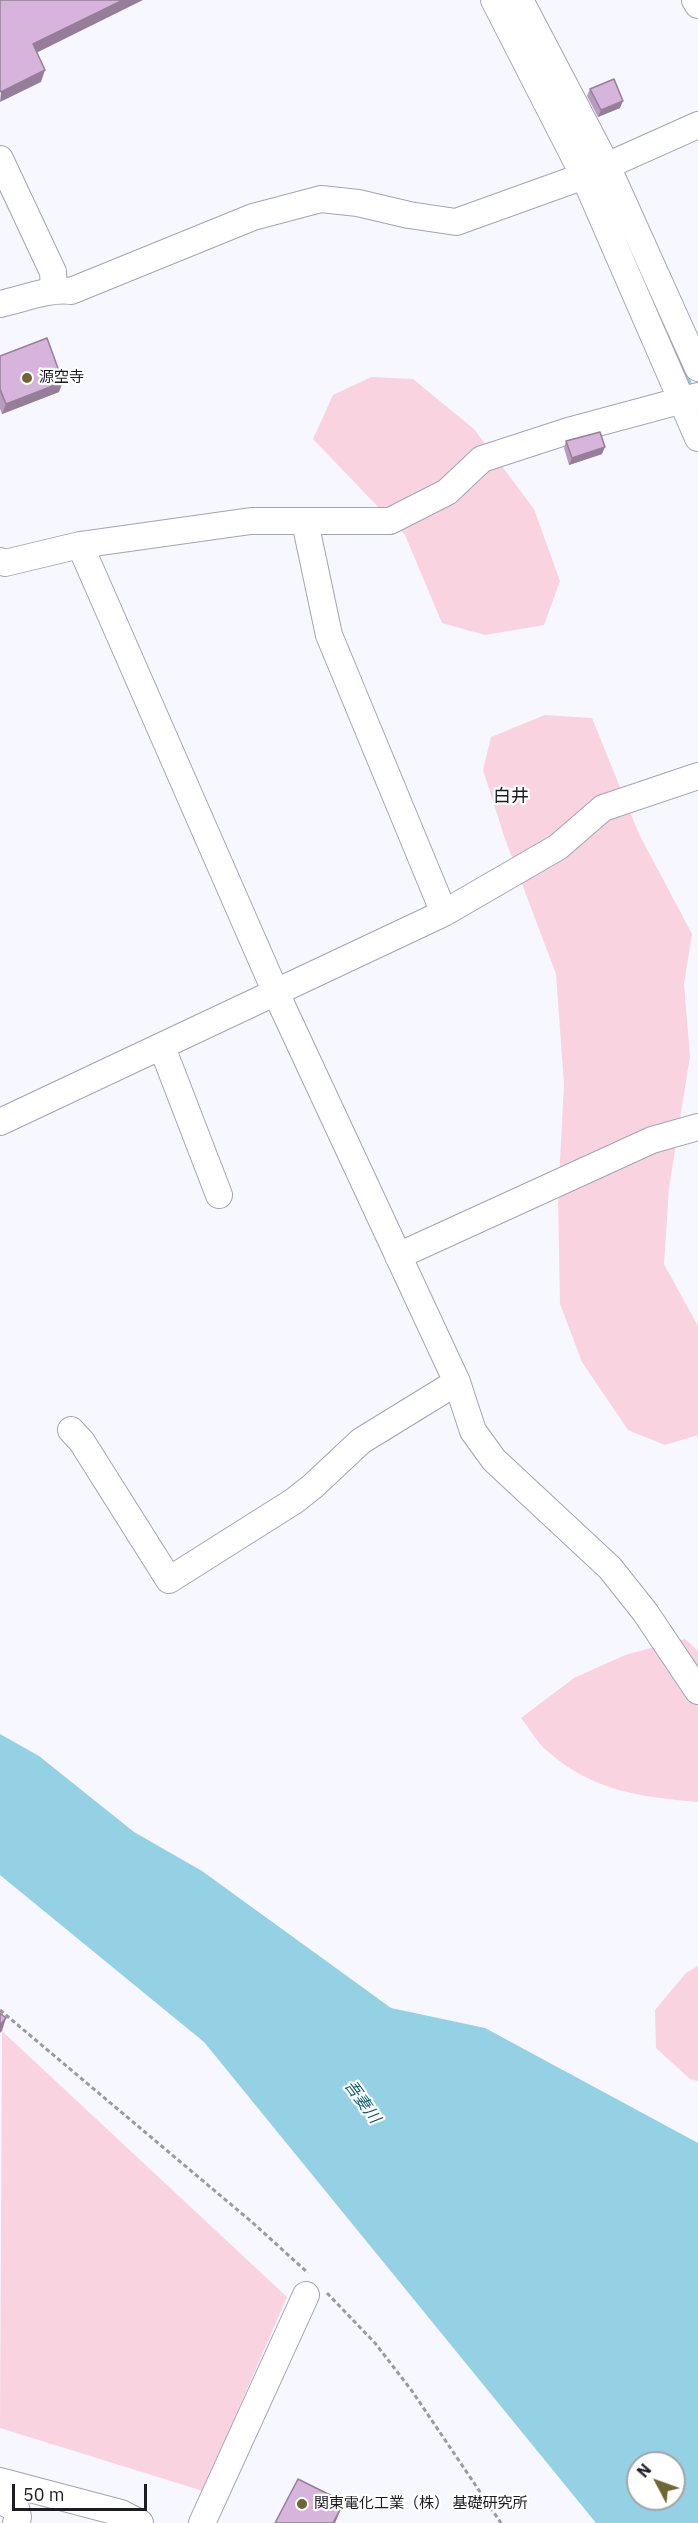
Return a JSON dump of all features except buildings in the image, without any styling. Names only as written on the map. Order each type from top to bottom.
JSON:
[{"type":"street","points":[[494,0],[597,170],[698,368]]},
{"type":"street","points":[[520,0],[597,170],[689,399],[698,438]]},
{"type":"street","points":[[695,0],[698,5]]},
{"type":"street","points":[[0,304],[36,297],[54,289],[71,291],[253,217],[321,199],[358,203],[409,215],[456,222],[597,170],[698,124]]},
{"type":"street","points":[[0,159],[53,272],[54,289]]},
{"type":"street","points":[[0,561],[5,563],[80,545],[251,521],[390,521],[447,492],[482,459],[568,431],[689,399]]},
{"type":"street","points":[[305,522],[329,635],[444,913]]},
{"type":"street","points":[[80,545],[276,993],[457,1382],[473,1431],[494,1460],[610,1568],[645,1612],[698,1691]]},
{"type":"street","points":[[0,1122],[444,913],[558,847],[603,807],[698,776]]},
{"type":"street","points":[[162,1047],[219,1195]]},
{"type":"street","points":[[398,1256],[652,1140],[698,1127]]},
{"type":"street","points":[[71,1430],[82,1442],[169,1580],[294,1501],[361,1441],[457,1382]]},
{"type":"street","points":[[202,2523],[314,2287]]},
{"type":"street","points":[[0,2481],[121,2513],[140,2523]]},
{"type":"street","points":[[0,2501],[16,2508],[18,2517],[16,2523]]},
{"type":"path","points":[[0,2010],[253,2223],[314,2287],[375,2343],[412,2391],[501,2523]]},
{"type":"shaded area","points":[[371,377],[413,379],[474,429],[534,509],[560,581],[544,625],[485,635],[442,623],[405,535],[313,439],[333,395]]},
{"type":"shaded area","points":[[545,715],[592,718],[639,834],[692,934],[684,984],[690,1056],[669,1188],[664,1264],[698,1326],[698,1435],[665,1445],[628,1430],[582,1362],[560,1304],[558,1199],[564,1084],[556,974],[505,839],[483,770],[491,737]]},
{"type":"shaded area","points":[[685,1639],[698,1651],[698,1802],[656,1798],[618,1790],[582,1775],[547,1751],[521,1718],[574,1678],[625,1655]]},
{"type":"shaded area","points":[[698,1966],[698,2081],[690,2079],[656,2048],[655,2010],[686,1973]]},
{"type":"shaded area","points":[[2,2031],[287,2297],[203,2491],[0,2428]]},
{"type":"water","name":"吾妻川","points":[[0,1734],[39,1756],[134,1832],[202,1871],[391,2008],[485,2028],[698,2143],[698,2523],[596,2523],[204,2042],[0,1875]]},
{"type":"waterway","points":[[636,261],[692,390]]},
{"type":"place","name":"源空寺","points":[[27,378]]},
{"type":"place","name":"関東電化工業（株） 基礎研究所","points":[[302,2504]]},
{"type":"district","name":"白井","points":[[511,797]]}]
